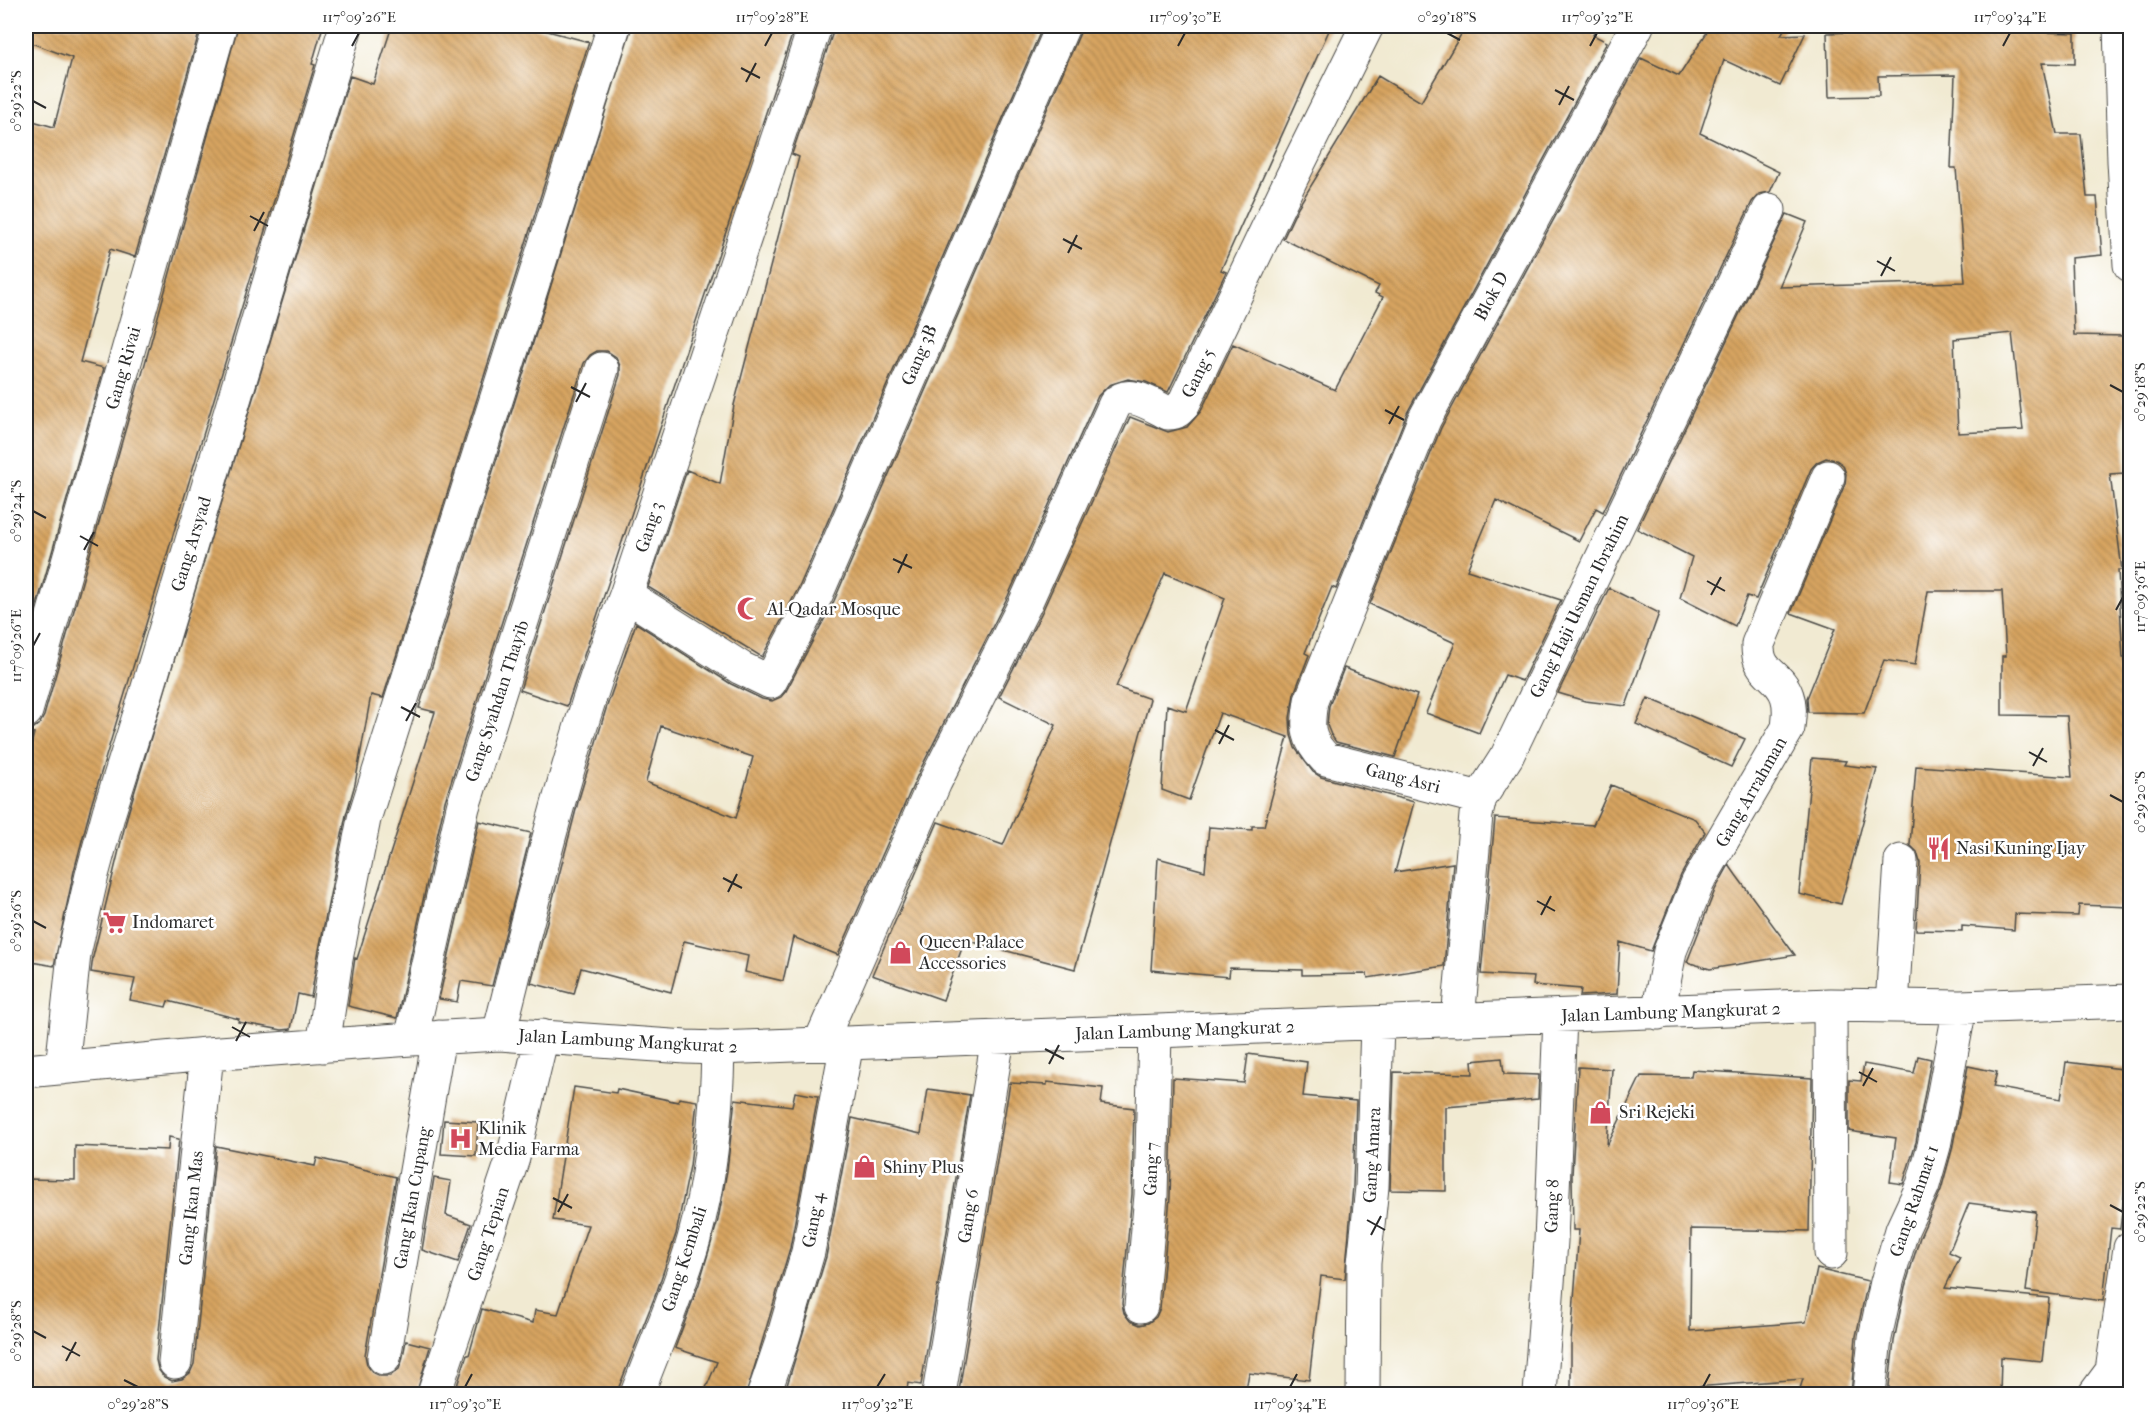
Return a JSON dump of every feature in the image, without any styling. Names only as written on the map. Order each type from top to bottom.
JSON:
[{"type":"street","name":"Gang Rivai","points":[[26,711],[220,26]]},
{"type":"street","name":"Gang Arsyad","points":[[62,1068],[74,954],[106,823],[346,26]]},
{"type":"street","points":[[323,1046],[336,958],[364,819],[614,26]]},
{"type":"street","name":"Gang 3","points":[[499,1034],[554,815],[614,627],[815,26]]},
{"type":"street","name":"Gang 3B","points":[[626,595],[741,668],[770,682],[817,593],[1063,26]]},
{"type":"street","name":"Gang 5","points":[[935,782],[1025,604],[1115,404],[1124,397],[1135,398],[1168,413],[1174,413],[1184,403],[1367,26]]},
{"type":"street","name":"Blok D","points":[[1326,759],[1317,750],[1308,734],[1311,702],[1424,420],[1637,26]]},
{"type":"street","points":[[2120,26],[2130,265]]},
{"type":"street","name":"Gang Haji Usman Ibrahim","points":[[1458,1020],[1476,815],[1480,798],[1508,756],[1769,210]]},
{"type":"street","name":"Gang Syahdan Thayib","points":[[425,1038],[463,807],[602,369]]},
{"type":"street","name":"Gang Arrahman","points":[[1658,1013],[1670,951],[1698,882],[1788,728],[1790,709],[1786,694],[1779,681],[1760,663],[1758,644],[1828,477]]},
{"type":"street","name":"Gang Asri","points":[[1326,759],[1480,798]]},
{"type":"street","name":"Gang 4","points":[[764,1395],[808,1252],[833,1043],[935,782]]},
{"type":"street","points":[[1892,1006],[1901,861]]},
{"type":"street","name":"Jalan Lambung Mangkurat 2","points":[[26,1071],[207,1054],[499,1034],[718,1048],[1830,1005],[1960,1007],[2130,1001]]},
{"type":"street","points":[[1830,1005],[1831,1253]]},
{"type":"street","name":"Gang Rahmat 1","points":[[1869,1395],[1875,1338],[1887,1282],[1902,1230],[1923,1185],[1934,1146],[1960,1007]]},
{"type":"street","name":"Gang 8","points":[[1540,1395],[1551,1241],[1560,1017]]},
{"type":"street","name":"Gang Amara","points":[[1363,1395],[1364,1263],[1372,1187],[1377,1023]]},
{"type":"street","name":"Gang 7","points":[[1141,1306],[1151,1195],[1155,1032]]},
{"type":"street","name":"Gang Tepian","points":[[434,1395],[513,1158],[542,1036]]},
{"type":"street","name":"Gang Ikan Cupang","points":[[384,1358],[425,1038]]},
{"type":"street","name":"Gang 6","points":[[939,1395],[998,1038]]},
{"type":"street","name":"Gang Kembali","points":[[637,1395],[682,1276],[704,1197],[717,1094],[718,1048]]},
{"type":"street","name":"Gang Ikan Mas","points":[[175,1362],[207,1054]]},
{"type":"street","points":[[2106,1387],[2130,1248]]},
{"type":"building","points":[[26,26],[201,26],[135,257],[110,249],[80,362],[104,368],[26,644],[26,119],[54,127],[72,58],[26,41]]},
{"type":"building","points":[[238,26],[323,26],[312,64],[315,65],[91,806],[74,871],[54,966],[26,961],[26,767],[34,733],[26,732],[26,729],[39,725],[44,716],[141,378]]},
{"type":"building","points":[[392,26],[529,26],[589,42],[383,698],[371,695],[311,997],[298,994],[291,1029],[282,1030],[238,1022],[239,1019],[168,1001],[166,1007],[130,1000],[135,979],[91,972],[127,817],[350,76],[373,84]]},
{"type":"building","points":[[632,26],[795,26],[567,706],[520,690],[620,375],[620,366],[616,357],[607,351],[597,351],[590,355],[584,363],[445,801],[397,1018],[348,1006],[355,958],[357,959],[435,712],[419,708]]},
{"type":"building","points":[[833,26],[1043,26],[800,585],[762,657],[648,587],[687,470],[720,484],[734,405],[799,157],[792,154],[833,32]]},
{"type":"building","points":[[1081,26],[1331,26],[1221,270],[1226,272],[1168,392],[1146,382],[1128,379],[1109,385],[1098,396],[1008,596],[918,774],[838,955],[793,937],[783,981],[745,972],[748,956],[684,941],[671,992],[581,968],[574,994],[531,983],[578,802],[606,709],[636,623],[731,684],[762,699],[772,701],[781,697],[786,691],[834,601],[1080,33]],"holes":[[[661,726],[753,757],[736,818],[646,782]]]},
{"type":"building","points":[[1466,26],[1597,26],[1593,35],[1607,42],[1407,413],[1336,589],[1332,587],[1305,653],[1309,655],[1294,694],[1290,718],[1291,735],[1295,748],[1313,772],[1321,777],[1414,802],[1395,872],[1453,863],[1444,966],[1368,978],[1367,974],[1302,975],[1302,970],[1230,968],[1229,977],[1151,970],[1158,858],[1205,871],[1209,827],[1252,830],[1252,826],[1264,826],[1288,737],[1220,713],[1189,800],[1162,790],[1167,705],[1186,711],[1225,598],[1165,573],[1116,687],[1150,699],[1075,969],[965,940],[943,1000],[872,975],[938,822],[1003,845],[1056,725],[999,697],[1042,612],[1130,417],[1168,432],[1187,427],[1201,411],[1233,344],[1335,390],[1383,297],[1375,293],[1379,286],[1283,239],[1298,207],[1378,76],[1421,102]]},
{"type":"building","points":[[1711,26],[1786,26],[1781,35],[1805,34],[1780,86],[1724,60],[1700,133],[1779,172],[1770,192],[1759,194],[1752,202],[1603,512],[1596,508],[1579,541],[1496,500],[1467,570],[1561,600],[1522,681],[1505,675],[1479,733],[1426,713],[1455,643],[1370,604],[1441,428],[1641,58],[1679,76]]},
{"type":"building","points":[[1926,26],[1988,26],[1989,31],[2075,33],[2075,64],[2042,63],[2057,134],[2081,134],[2087,197],[2097,197],[2102,255],[2071,258],[2074,335],[2126,336],[2125,473],[2110,474],[2122,570],[2118,570],[2123,658],[2125,658],[2124,726],[2130,726],[2130,907],[2079,905],[2078,916],[2015,914],[2014,930],[1962,926],[1962,931],[1916,930],[1920,862],[1917,852],[1910,845],[1916,766],[2072,777],[2067,716],[2002,715],[2002,656],[2006,656],[2002,591],[1928,591],[1915,665],[1884,660],[1864,713],[1808,712],[1807,698],[1835,629],[1791,613],[1845,484],[1846,474],[1843,465],[1836,460],[1826,458],[1817,462],[1811,469],[1756,599],[1747,596],[1735,626],[1680,598],[1692,557],[1637,529],[1787,214],[1807,222],[1779,287],[1965,282],[1956,168],[1951,168],[1955,75],[1878,76],[1879,96],[1829,97],[1827,33],[1926,29]],"holes":[[[2012,333],[2023,430],[1958,433],[1954,339]]]},
{"type":"building","points":[[1609,588],[1659,613],[1626,706],[1585,701],[1558,693]]},
{"type":"building","points":[[1344,668],[1417,695],[1395,757],[1336,742],[1331,735],[1327,725],[1329,706]]},
{"type":"building","points":[[1648,698],[1745,739],[1731,767],[1636,724]]},
{"type":"building","points":[[1812,758],[1846,761],[1844,765],[1877,769],[1841,904],[1799,894]]},
{"type":"building","points":[[1611,785],[1695,819],[1705,832],[1681,875],[1651,951],[1620,942],[1617,994],[1580,996],[1581,989],[1533,985],[1534,977],[1481,974],[1495,818],[1593,825]]},
{"type":"building","points":[[479,821],[531,833],[492,986],[461,981],[457,1002],[439,999]]},
{"type":"building","points":[[1729,865],[1795,955],[1710,969],[1687,962],[1715,890]]},
{"type":"building","points":[[1248,1054],[1307,1062],[1303,1096],[1356,1101],[1353,1186],[1345,1279],[1321,1276],[1309,1380],[1249,1373],[1245,1395],[967,1395],[968,1392],[959,1391],[1010,1083],[1047,1085],[1047,1082],[1103,1088],[1101,1104],[1134,1108],[1132,1194],[1122,1304],[1124,1313],[1130,1321],[1140,1325],[1156,1317],[1160,1308],[1170,1197],[1173,1078],[1244,1083]]},
{"type":"building","points":[[1918,1056],[1931,1059],[1916,1142],[1903,1184],[1890,1182],[1896,1138],[1849,1131],[1849,1080],[1861,1081],[1864,1064],[1914,1073]]},
{"type":"building","points":[[1502,1058],[1504,1074],[1539,1075],[1538,1099],[1446,1107],[1446,1191],[1390,1190],[1394,1072],[1473,1074],[1472,1061]]},
{"type":"building","points":[[2066,1062],[2130,1070],[2130,1146],[2120,1229],[2111,1228],[2103,1301],[2026,1291],[2036,1212],[1969,1203],[1949,1252],[1960,1257],[1945,1288],[2049,1298],[2042,1361],[2001,1357],[2000,1395],[1888,1395],[1894,1341],[1905,1287],[1920,1237],[1941,1190],[1952,1150],[1968,1066],[1997,1072],[1993,1087],[2061,1099]]},
{"type":"building","points":[[1578,1067],[1612,1069],[1607,1146],[1641,1076],[1691,1077],[1692,1070],[1812,1078],[1809,1231],[1691,1229],[1690,1331],[1806,1322],[1817,1269],[1868,1281],[1856,1336],[1851,1395],[1798,1395],[1803,1379],[1695,1387],[1695,1392],[1571,1395],[1571,1341],[1579,1230],[1573,1230],[1572,1175]]},
{"type":"building","points":[[574,1087],[616,1093],[617,1089],[678,1102],[679,1098],[697,1101],[690,1166],[676,1234],[657,1291],[619,1387],[619,1395],[454,1395],[467,1355],[469,1355],[482,1309],[533,1323],[535,1310],[558,1314],[588,1225],[553,1220]]},
{"type":"building","points":[[928,1089],[970,1095],[921,1385],[908,1383],[906,1395],[793,1395],[785,1392],[826,1257],[852,1118],[921,1134]]},
{"type":"building","points":[[795,1092],[818,1096],[790,1248],[746,1395],[703,1395],[717,1362],[675,1348],[699,1284],[718,1220],[727,1171],[735,1099],[792,1106]]},
{"type":"building","name":"Klinik Media Farma","points":[[444,1120],[478,1122],[476,1156],[441,1154]]},
{"type":"building","points":[[169,1137],[179,1139],[156,1360],[158,1369],[164,1377],[172,1381],[182,1379],[190,1373],[194,1364],[216,1146],[315,1166],[317,1158],[396,1177],[365,1355],[367,1365],[373,1373],[390,1376],[399,1369],[406,1341],[430,1347],[416,1395],[26,1395],[26,1179],[75,1180],[75,1146],[168,1150]]},
{"type":"building","points":[[434,1178],[451,1181],[446,1215],[471,1224],[458,1262],[422,1250]]},
{"type":"place","name":"Al-Qadar Mosque","points":[[749,609]]},
{"type":"place","name":"Nasi Kuning Ijay","points":[[1938,848]]},
{"type":"place","name":"Indomaret","points":[[114,922]]},
{"type":"place","name":"Queen Palace Accessories","points":[[901,952]]},
{"type":"place","name":"Sri Rejeki","points":[[1601,1112]]},
{"type":"place","name":"Klinik Media Farma","points":[[460,1138]]},
{"type":"place","name":"Shiny Plus","points":[[865,1167]]}]
